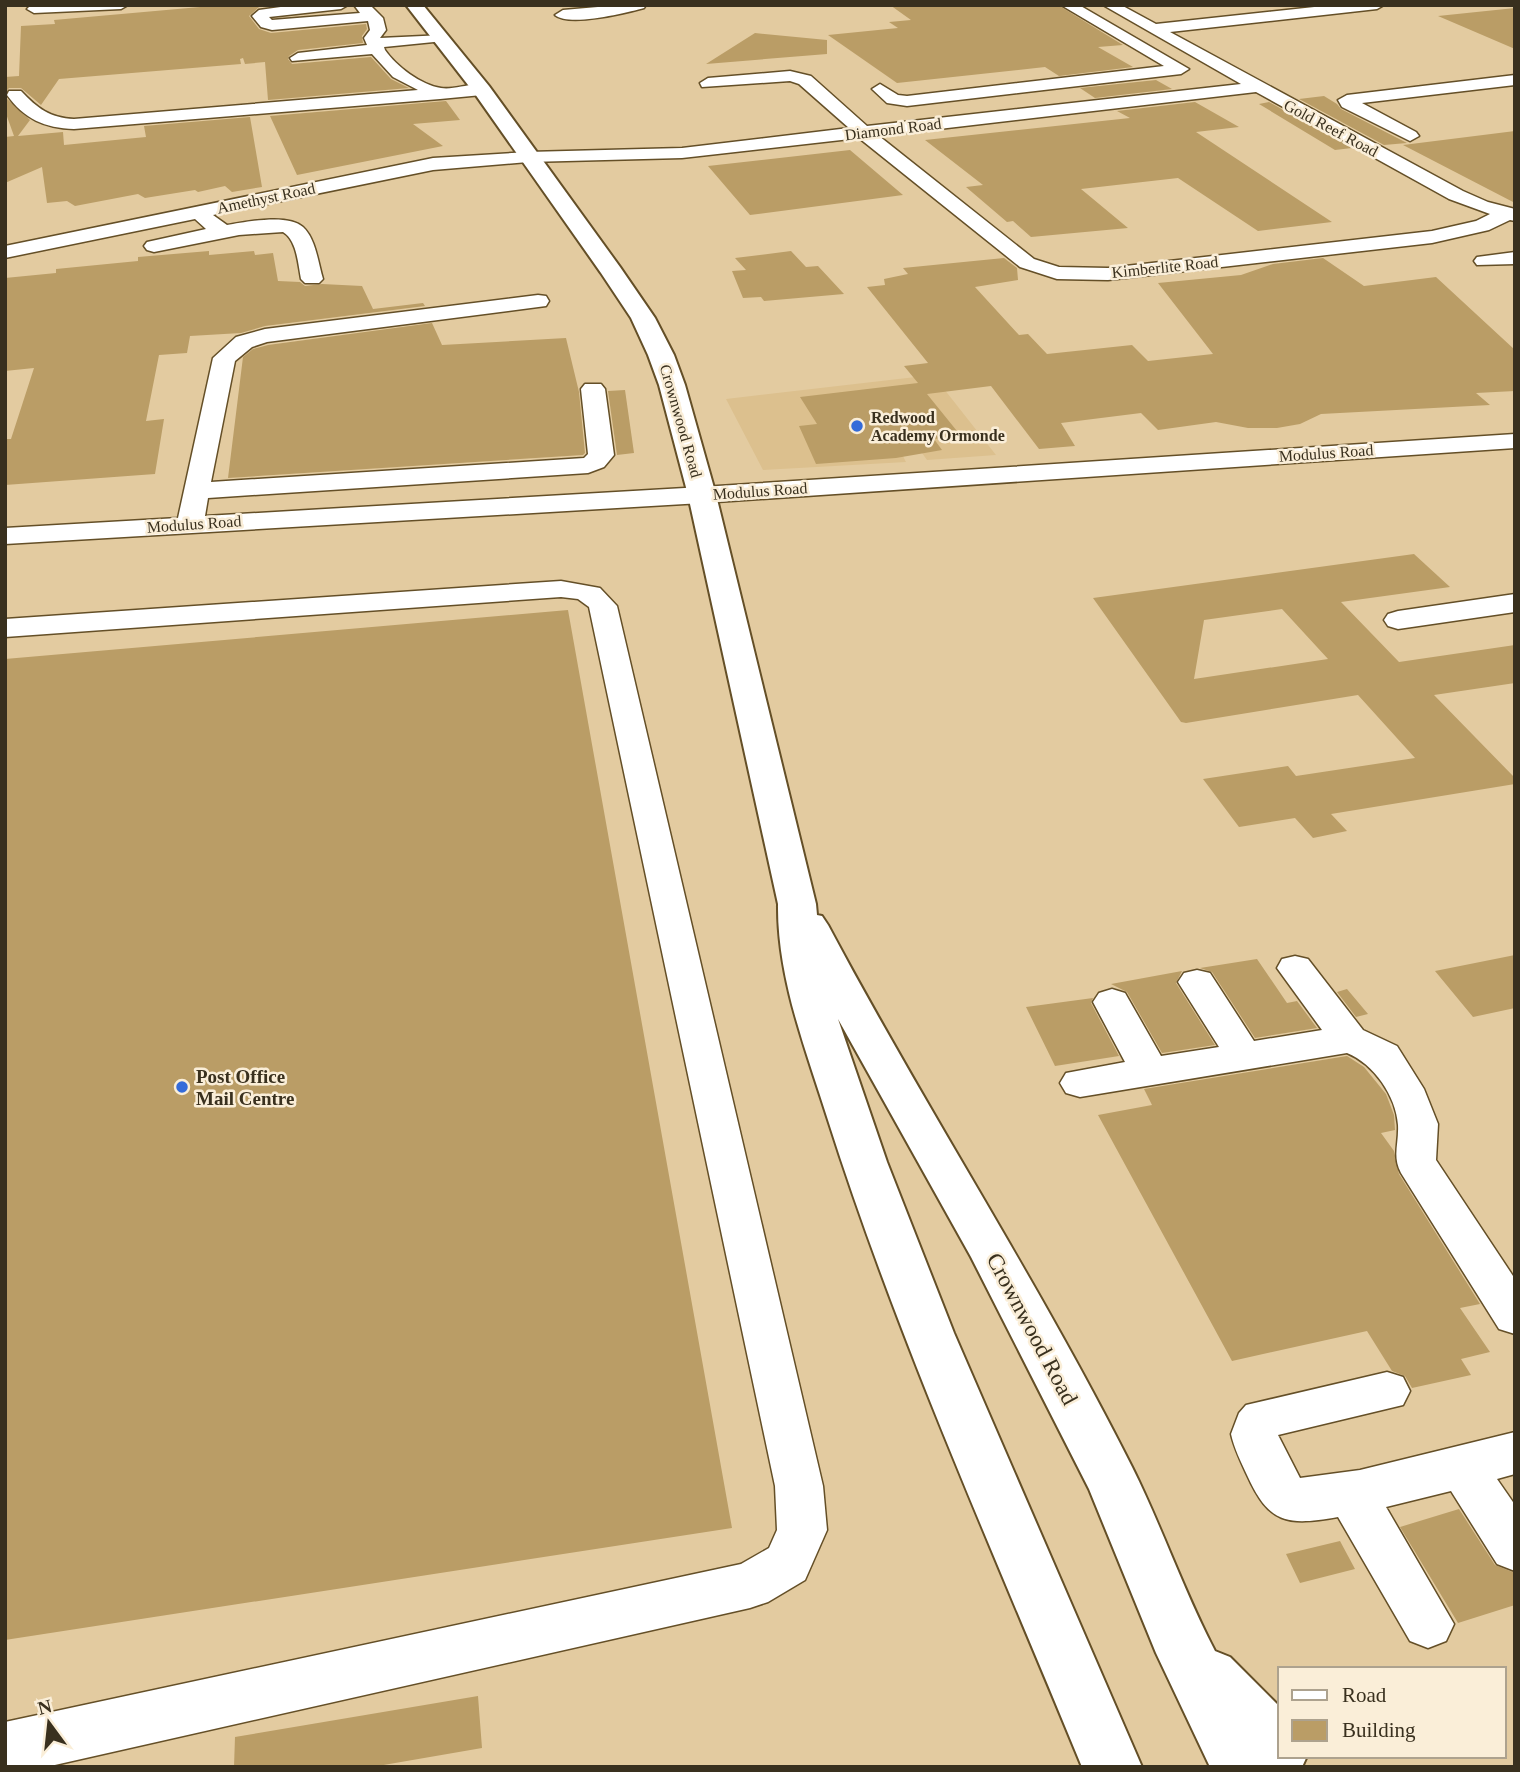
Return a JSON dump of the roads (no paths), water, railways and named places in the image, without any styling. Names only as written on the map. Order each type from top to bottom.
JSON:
[{"type":"main road","name":"Crownwood Road","points":[[414,5],[482,90],[612,272],[653,336],[672,385],[702,495],[797,904],[797,933],[808,986],[864,1162],[929,1333],[1112,1767]]},
{"type":"main road","name":"Crownwood Road","points":[[797,904],[843,992],[991,1250],[1107,1471],[1185,1653],[1242,1767]]},
{"type":"main road","points":[[1185,1653],[1278,1746]]},
{"type":"street","points":[[34,9],[121,5]]},
{"type":"street","points":[[341,5],[264,13],[260,16],[268,25],[372,30],[438,38]]},
{"type":"street","points":[[563,15],[612,12],[639,5]]},
{"type":"street","points":[[875,89],[1162,57],[1068,5]]},
{"type":"street","name":"Gold Reef Road","points":[[1110,5],[1455,195],[1512,214]]},
{"type":"street","points":[[1153,29],[1377,5]]},
{"type":"street","points":[[277,41],[372,30]]},
{"type":"street","points":[[298,58],[372,30]]},
{"type":"street","points":[[372,30],[404,79],[440,94]]},
{"type":"street","name":"Kimberlite Road","points":[[708,83],[798,76],[1002,245],[1027,263],[1057,273],[1108,274],[1432,237],[1482,226],[1512,214]]},
{"type":"street","points":[[1410,136],[1348,103],[1347,100],[1515,80]]},
{"type":"street","name":"Diamond Road","points":[[528,157],[682,153],[1256,87]]},
{"type":"street","points":[[15,96],[32,115],[44,121],[67,125],[482,90]]},
{"type":"street","points":[[822,95],[846,93]]},
{"type":"street","name":"Amethyst Road","points":[[5,252],[414,167],[528,157]]},
{"type":"street","points":[[197,212],[223,233]]},
{"type":"street","points":[[128,251],[223,233],[272,226],[291,227],[297,233],[312,279]]},
{"type":"street","points":[[1484,261],[1515,258]]},
{"type":"street","points":[[190,524],[224,358],[244,342],[265,336],[538,301]]},
{"type":"street","points":[[197,491],[588,465],[596,462],[601,455],[593,389]]},
{"type":"street","name":"Modulus Road","points":[[5,536],[702,495],[1515,441]]},
{"type":"street","points":[[5,628],[561,589],[584,590],[597,597],[603,606],[799,1486],[802,1530],[787,1564],[750,1585],[5,1749]]},
{"type":"street","points":[[1398,620],[1515,603]]},
{"type":"street","points":[[1295,968],[1349,1039]]},
{"type":"street","points":[[1197,982],[1244,1056]]},
{"type":"street","points":[[1112,1002],[1150,1071]]},
{"type":"street","points":[[1080,1083],[1349,1039],[1370,1046],[1385,1058],[1417,1112],[1419,1129],[1414,1148],[1416,1162],[1515,1316]]},
{"type":"street","points":[[1387,1391],[1263,1419],[1256,1426],[1254,1437],[1282,1493],[1298,1501],[1350,1492],[1515,1452]]},
{"type":"street","points":[[1462,1467],[1515,1548]]},
{"type":"street","points":[[1350,1492],[1428,1625]]},
{"type":"place","name":"Redwood Academy Ormonde","points":[[857,426]]},
{"type":"place","name":"Post Office Mail Centre","points":[[182,1087]]}]
